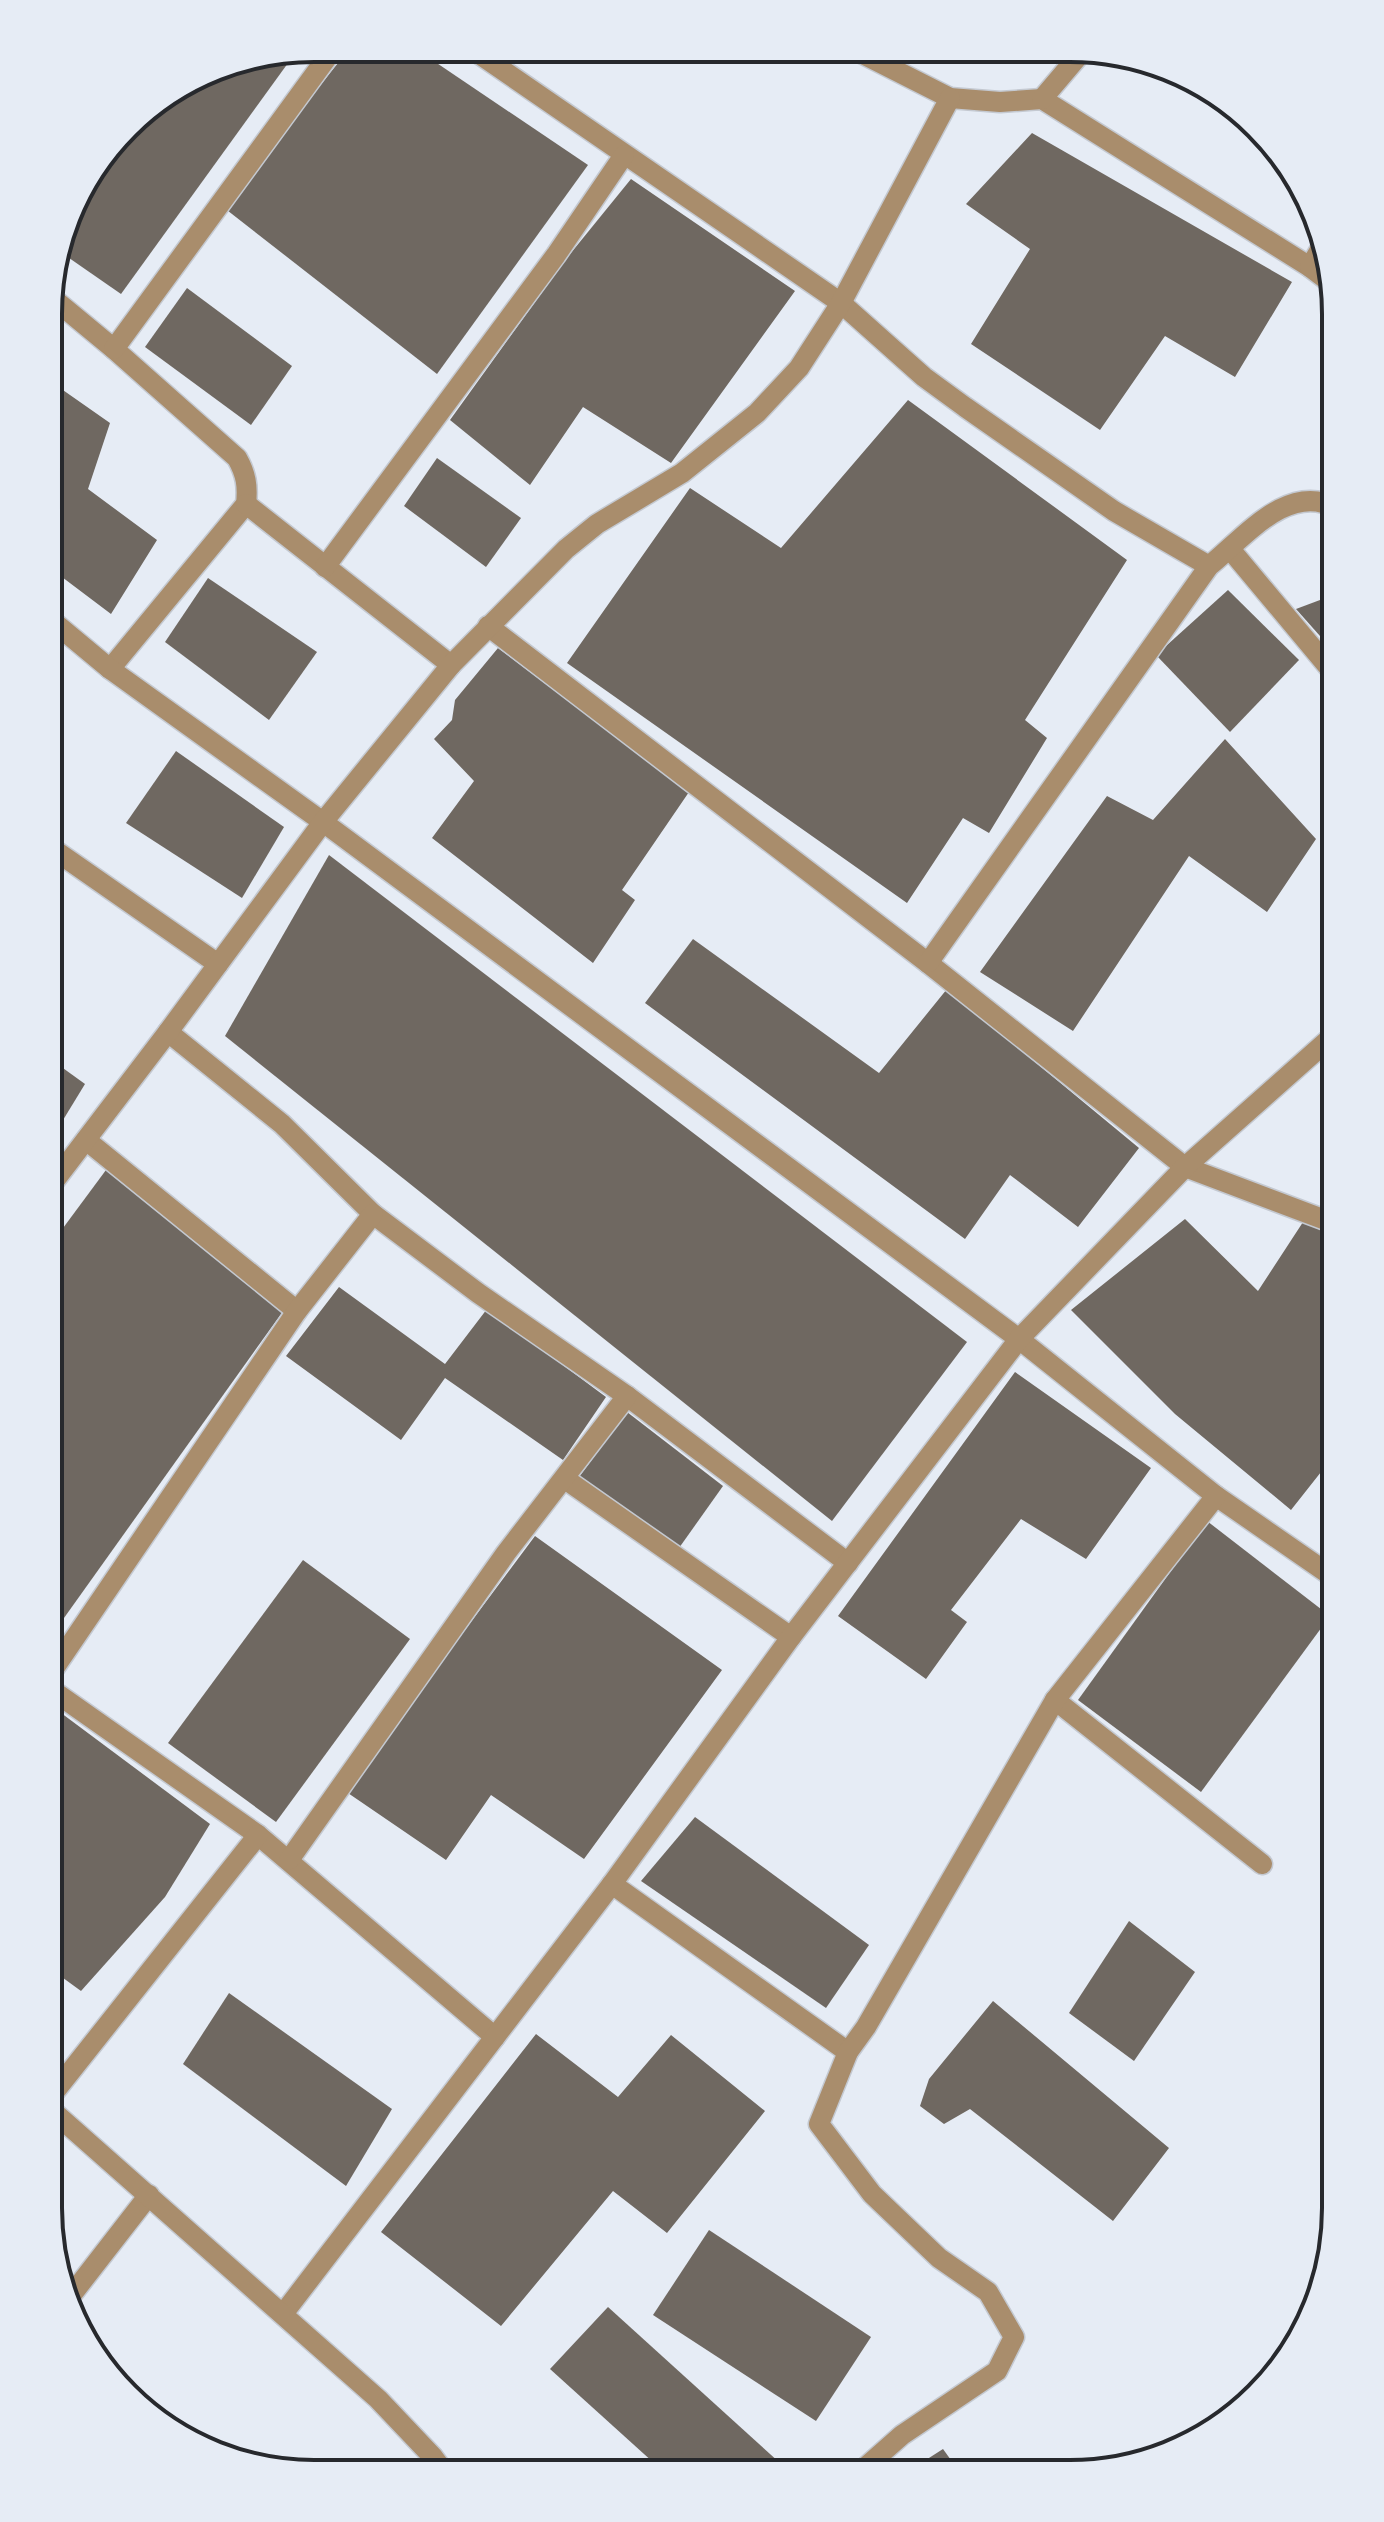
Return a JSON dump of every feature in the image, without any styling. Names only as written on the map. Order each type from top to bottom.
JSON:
[{"type":"street","points":[[114,349],[324,62]]},
{"type":"street","points":[[491,62],[841,303],[894,353],[944,392],[1114,511],[1209,566]]},
{"type":"street","points":[[879,62],[950,98],[1000,102],[1042,99],[1318,273]]},
{"type":"street","points":[[1042,99],[1073,62]]},
{"type":"street","points":[[62,1171],[323,822],[451,665],[566,549],[597,524],[682,473],[757,413],[799,368],[841,303],[950,98]]},
{"type":"street","points":[[325,567],[556,255],[624,155]]},
{"type":"street","points":[[1310,267],[1315,258]]},
{"type":"street","points":[[62,306],[237,458],[245,471],[248,488],[246,504],[110,669]]},
{"type":"street","points":[[928,963],[1209,566],[1264,520],[1291,503],[1310,500],[1322,502]]},
{"type":"street","points":[[246,504],[451,665]]},
{"type":"street","points":[[1230,549],[1322,659]]},
{"type":"street","points":[[488,626],[928,963],[1185,1167],[1322,1219]]},
{"type":"street","points":[[62,629],[110,669],[323,822],[1019,1339],[1216,1496],[1321,1569]]},
{"type":"street","points":[[62,855],[218,964]]},
{"type":"street","points":[[168,1032],[282,1124],[373,1214],[478,1293],[627,1396],[848,1563]]},
{"type":"street","points":[[283,2314],[612,1884],[791,1637],[1019,1339],[1185,1167],[1322,1046]]},
{"type":"street","points":[[86,1140],[297,1311]]},
{"type":"street","points":[[62,1657],[297,1311],[373,1214]]},
{"type":"street","points":[[289,1860],[506,1553],[627,1396]]},
{"type":"street","points":[[565,1479],[791,1637]]},
{"type":"street","points":[[874,2460],[902,2435],[997,2371],[1014,2337],[988,2292],[939,2258],[872,2194],[819,2124],[848,2052],[866,2027],[1055,1700],[1216,1496]]},
{"type":"street","points":[[62,1697],[258,1835],[495,2037]]},
{"type":"street","points":[[1055,1700],[1262,1864]]},
{"type":"street","points":[[62,2082],[258,1835]]},
{"type":"street","points":[[612,1884],[848,2052]]},
{"type":"street","points":[[62,2119],[378,2399],[435,2460]]},
{"type":"street","points":[[75,2290],[149,2195]]},
{"type":"building","points":[[339,62],[435,62],[588,165],[437,374],[223,207]]},
{"type":"building","points":[[288,64],[121,294],[69,258],[81,218],[104,174],[148,125],[188,96],[218,81]]},
{"type":"building","points":[[1032,133],[1292,282],[1235,377],[1165,336],[1100,430],[971,344],[1030,249],[966,204]]},
{"type":"building","points":[[631,179],[795,291],[671,463],[583,407],[530,485],[450,420],[566,259]]},
{"type":"building","points":[[187,288],[292,366],[251,425],[145,347]]},
{"type":"building","points":[[62,389],[110,423],[88,489],[157,540],[111,614],[62,577]]},
{"type":"building","points":[[908,400],[1127,560],[1025,720],[1047,738],[989,833],[963,818],[907,903],[567,663],[690,488],[781,548]]},
{"type":"building","points":[[437,458],[521,518],[486,567],[404,506]]},
{"type":"building","points":[[208,578],[317,652],[269,720],[165,642]]},
{"type":"building","points":[[1228,590],[1299,660],[1230,732],[1156,655]]},
{"type":"building","points":[[1322,599],[1322,638],[1296,609]]},
{"type":"building","points":[[498,648],[689,792],[622,890],[635,900],[593,963],[432,838],[474,781],[434,739],[452,720],[455,700]]},
{"type":"building","points":[[1225,739],[1316,839],[1267,912],[1189,856],[1073,1031],[980,972],[1107,796],[1153,820]]},
{"type":"building","points":[[176,751],[284,827],[242,898],[126,823]]},
{"type":"building","points":[[329,855],[967,1342],[832,1521],[225,1036]]},
{"type":"building","points":[[693,939],[879,1073],[947,989],[1139,1148],[1078,1227],[1010,1175],[965,1239],[645,1003]]},
{"type":"building","points":[[62,1067],[85,1084],[62,1122]]},
{"type":"building","points":[[106,1170],[286,1307],[62,1621],[62,1229]]},
{"type":"building","points":[[1185,1219],[1258,1291],[1305,1219],[1322,1231],[1321,1472],[1291,1510],[1175,1414],[1071,1310]]},
{"type":"building","points":[[339,1287],[445,1364],[487,1309],[606,1397],[563,1460],[445,1378],[401,1440],[286,1356]]},
{"type":"building","points":[[1015,1372],[1151,1468],[1086,1559],[1021,1519],[951,1610],[967,1622],[926,1679],[838,1616]]},
{"type":"building","points":[[627,1412],[723,1486],[679,1548],[579,1477]]},
{"type":"building","points":[[1207,1521],[1321,1609],[1321,1628],[1201,1792],[1078,1700]]},
{"type":"building","points":[[535,1536],[722,1670],[584,1859],[491,1795],[446,1860],[345,1791]]},
{"type":"building","points":[[303,1560],[410,1639],[276,1822],[168,1743]]},
{"type":"building","points":[[62,1714],[210,1824],[165,1897],[81,1991],[62,1977]]},
{"type":"building","points":[[695,1817],[869,1945],[826,2008],[641,1881]]},
{"type":"building","points":[[1129,1921],[1195,1972],[1134,2061],[1069,2013]]},
{"type":"building","points":[[229,1993],[392,2109],[346,2186],[183,2064]]},
{"type":"building","points":[[993,2001],[1169,2148],[1113,2221],[970,2109],[944,2124],[920,2106],[929,2079]]},
{"type":"building","points":[[536,2034],[618,2097],[671,2035],[765,2111],[667,2233],[613,2191],[501,2326],[381,2232]]},
{"type":"building","points":[[709,2230],[871,2337],[816,2421],[653,2315]]},
{"type":"building","points":[[608,2307],[777,2460],[651,2460],[550,2369]]},
{"type":"building","points":[[943,2449],[951,2460],[926,2460]]}]
